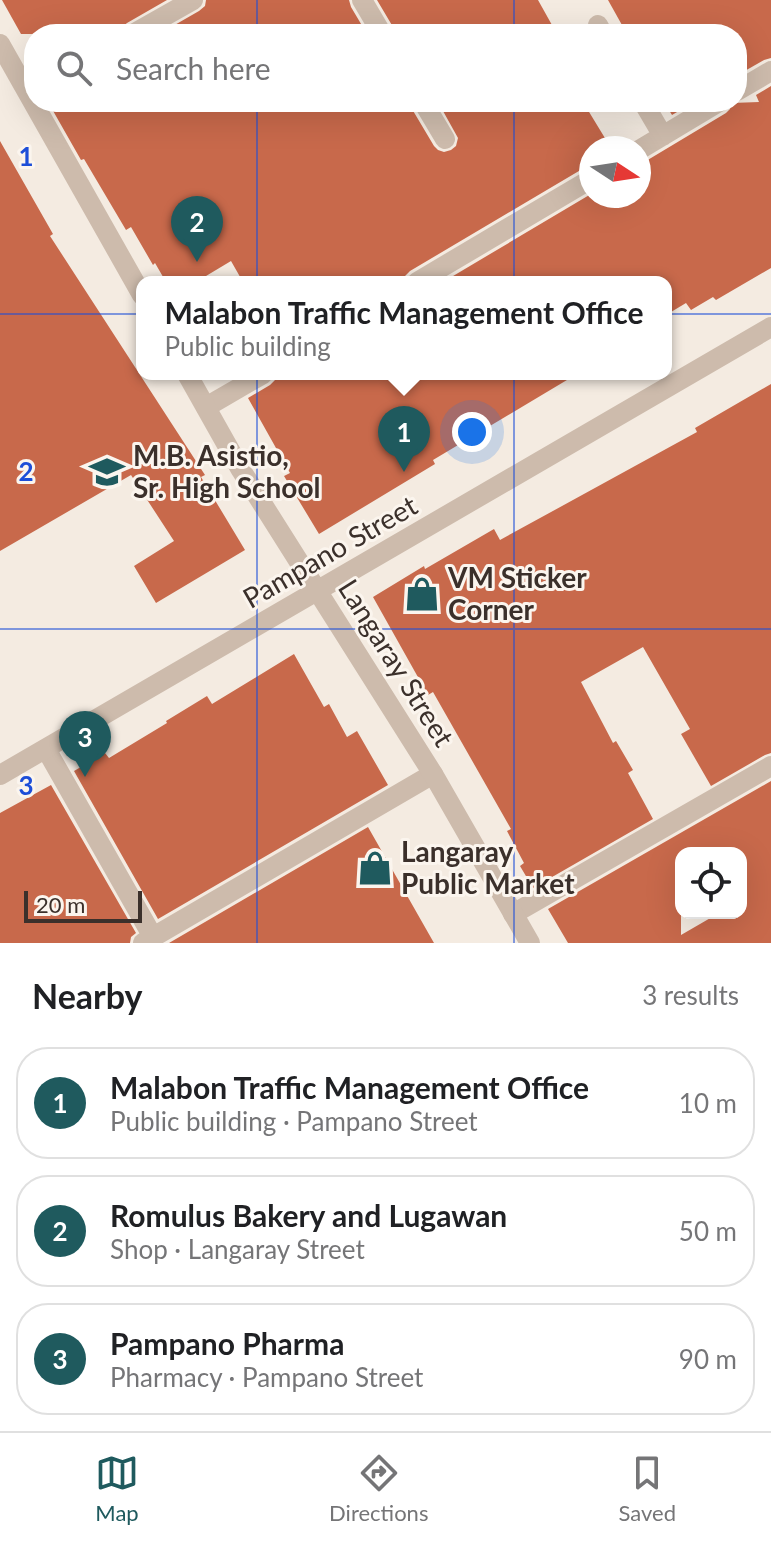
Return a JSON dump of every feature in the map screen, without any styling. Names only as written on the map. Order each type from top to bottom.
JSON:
[{"type":"street","points":[[151,24],[193,0]]},
{"type":"street","points":[[362,0],[376,24]]},
{"type":"street","points":[[0,44],[24,82]]},
{"type":"street","points":[[747,85],[771,71]]},
{"type":"street","points":[[41,112],[136,284]]},
{"type":"street","points":[[429,112],[445,139]]},
{"type":"street","points":[[649,112],[663,136]]},
{"type":"street","points":[[651,143],[703,112]]},
{"type":"street","points":[[427,276],[579,186]]},
{"type":"street","name":"Pampano Street","points":[[0,775],[771,327]]},
{"type":"street","name":"Langaray Street","points":[[190,380],[241,470],[433,774],[530,943]]},
{"type":"street","points":[[206,407],[253,380]]},
{"type":"street","points":[[46,749],[148,940],[433,774]]},
{"type":"street","points":[[513,914],[771,766]]},
{"type":"building","points":[[2,0],[167,0],[126,24],[24,24],[24,34],[21,34]]},
{"type":"building","points":[[206,0],[349,0],[361,24],[176,24],[205,6]]},
{"type":"building","points":[[377,0],[538,0],[551,24],[391,24]]},
{"type":"building","points":[[608,0],[771,0],[771,58],[747,70],[747,24],[621,24]]},
{"type":"building","points":[[771,86],[771,268],[716,300],[713,297],[691,310],[686,303],[672,311],[672,276],[453,276],[579,201],[579,208],[651,208],[651,158],[727,112],[747,112],[747,102],[759,102],[756,95]]},
{"type":"building","points":[[54,112],[414,112],[434,146],[444,152],[456,146],[458,138],[444,112],[589,112],[604,136],[579,136],[579,171],[405,276],[240,276],[231,261],[206,276],[163,276],[131,227],[126,230],[84,159],[81,160]]},
{"type":"building","points":[[0,141],[53,234],[50,236],[136,369],[136,380],[143,380],[205,475],[201,477],[245,550],[156,603],[134,566],[174,541],[131,475],[0,551]]},
{"type":"building","points":[[275,380],[567,380],[433,460],[435,464],[319,534],[284,476],[290,473],[248,398]]},
{"type":"building","points":[[771,384],[771,753],[711,786],[681,734],[690,729],[643,647],[581,682],[613,743],[616,741],[633,770],[628,773],[653,819],[533,888],[520,866],[524,863],[507,831],[511,829],[433,692],[428,695],[373,597],[494,529],[500,540],[697,432],[695,428]]},
{"type":"building","points":[[294,654],[324,707],[329,704],[347,737],[357,731],[388,785],[158,919],[74,771],[105,753],[109,758],[207,696],[212,704]]},
{"type":"building","points":[[771,781],[771,943],[568,943],[548,909]]},
{"type":"building","points":[[51,785],[136,933],[130,943],[0,943],[0,813]]},
{"type":"building","points":[[368,827],[434,943],[169,943]]},
{"type":"place","name":"Romulus Bakery and Lugawan","points":[[197,262]]},
{"type":"place","name":"M.B. Asistio, Sr. High School","points":[[107,472]]},
{"type":"place","name":"Malabon Traffic Management Office","points":[[404,472]]},
{"type":"place","name":"VM Sticker Corner","points":[[422,594]]},
{"type":"place","name":"Pampano Pharma","points":[[85,777]]},
{"type":"place","name":"Langaray Public Market","points":[[375,868]]}]
